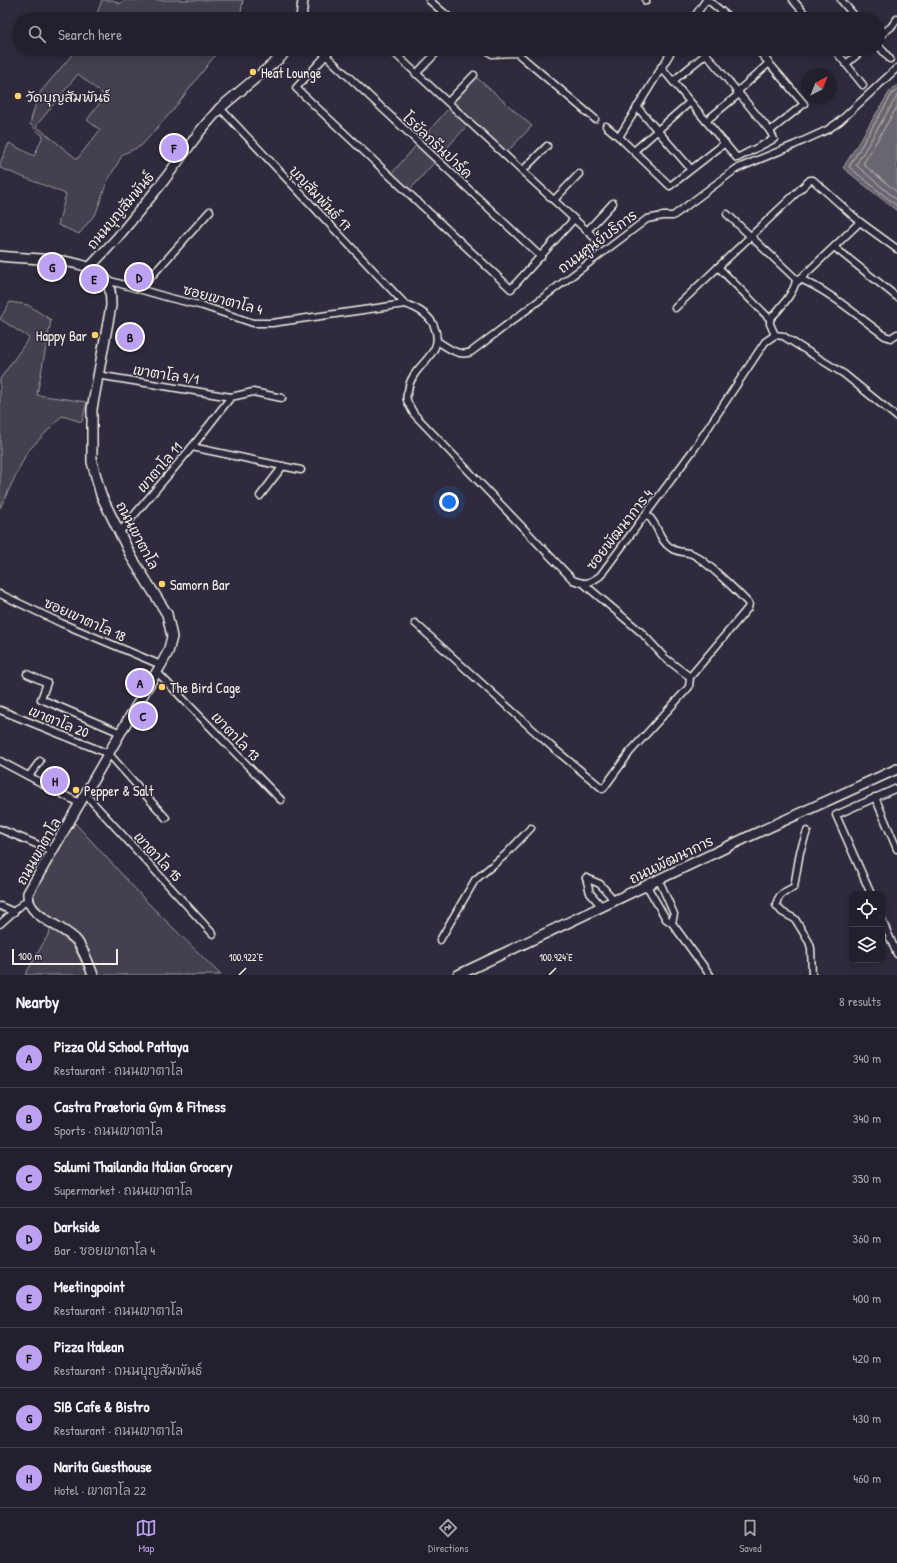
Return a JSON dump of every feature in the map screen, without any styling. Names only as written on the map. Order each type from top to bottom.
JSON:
[{"type":"street","points":[[301,12],[302,0]]},
{"type":"street","points":[[429,0],[443,12]]},
{"type":"street","points":[[698,12],[707,0],[722,12]]},
{"type":"street","points":[[793,0],[803,12]]},
{"type":"street","points":[[841,0],[851,12]]},
{"type":"street","points":[[885,31],[897,19]]},
{"type":"street","points":[[885,53],[890,59]]},
{"type":"street","name":"ถนนบุญสัมพันธ์","points":[[89,268],[122,232],[162,183],[201,130],[220,108],[282,56]]},
{"type":"street","points":[[327,56],[296,88],[511,289],[574,219]]},
{"type":"street","name":"โรยัลกรีนปาร์ค","points":[[327,56],[541,257]]},
{"type":"street","points":[[397,56],[598,241]]},
{"type":"street","points":[[416,74],[433,56]]},
{"type":"street","points":[[521,56],[595,119]]},
{"type":"street","points":[[619,136],[669,56]]},
{"type":"street","points":[[673,82],[699,56]]},
{"type":"street","points":[[661,68],[737,158],[774,139],[770,131],[708,56]]},
{"type":"street","points":[[763,56],[804,104],[770,131]]},
{"type":"street","points":[[840,56],[863,85]]},
{"type":"street","points":[[846,64],[856,56]]},
{"type":"street","points":[[706,121],[769,63]]},
{"type":"street","name":"ถนนศูนย์บริการ","points":[[437,341],[460,353],[466,354],[471,352],[647,219],[672,216],[736,169],[827,130],[840,121],[897,68]]},
{"type":"street","points":[[448,102],[474,75]]},
{"type":"street","points":[[634,151],[690,102]]},
{"type":"street","points":[[636,107],[691,169]]},
{"type":"street","name":"บุญสัมพันธ์ 17","points":[[220,108],[405,304]]},
{"type":"street","points":[[606,126],[619,136],[670,186],[724,143]]},
{"type":"street","points":[[522,171],[547,146]]},
{"type":"street","points":[[554,200],[580,174]]},
{"type":"street","points":[[675,308],[810,180],[813,180],[860,222],[897,249]]},
{"type":"street","points":[[587,231],[613,204]]},
{"type":"street","points":[[140,289],[210,212]]},
{"type":"street","points":[[727,214],[798,280],[810,282],[885,336],[892,338],[897,334]]},
{"type":"street","points":[[770,319],[791,294],[798,280],[860,222]]},
{"type":"street","points":[[834,247],[897,297]]},
{"type":"street","points":[[0,256],[73,263],[100,273],[107,280]]},
{"type":"street","points":[[718,267],[770,319],[770,324],[775,335],[783,336],[844,374],[897,417]]},
{"type":"street","name":"ซอยเขาตาโล 4","points":[[107,280],[203,306],[253,323],[272,323],[405,304]]},
{"type":"street","name":"ถนนเขาตาโล","points":[[28,899],[31,886],[81,804],[168,652],[172,637],[167,614],[119,533],[101,495],[92,462],[92,409],[97,375],[111,306],[111,294],[107,280]]},
{"type":"street","points":[[405,304],[417,309],[431,320],[436,332],[437,341]]},
{"type":"street","name":"ซอยพัฒนาการ 4","points":[[437,341],[432,354],[417,368],[408,385],[407,400],[414,414],[574,580],[584,584],[590,583],[600,576],[694,449],[765,342],[775,335]]},
{"type":"street","name":"เขาตาโล 9/1","points":[[97,375],[231,397]]},
{"type":"street","points":[[192,447],[231,397],[253,392],[282,398]]},
{"type":"street","name":"เขาตาโล 11","points":[[119,533],[192,447],[301,470]]},
{"type":"street","points":[[260,496],[283,466]]},
{"type":"street","points":[[415,622],[552,748],[603,789],[630,752],[689,687],[690,677],[748,608],[748,604],[709,566],[696,556],[670,548],[661,536],[652,519],[646,514]]},
{"type":"street","points":[[584,584],[642,632],[665,658],[690,677]]},
{"type":"street","name":"ซอยเขาตาโล 18","points":[[0,594],[159,668]]},
{"type":"street","name":"เขาตาโล 13","points":[[159,668],[281,800]]},
{"type":"street","points":[[27,674],[47,683],[41,699],[121,733]]},
{"type":"street","name":"เขาตาโล 20","points":[[0,710],[109,754]]},
{"type":"street","points":[[109,754],[166,818]]},
{"type":"street","points":[[0,761],[81,804]]},
{"type":"street","points":[[29,776],[40,761]]},
{"type":"street","name":"ถนนพัฒนาการ","points":[[458,975],[750,836],[897,769]]},
{"type":"street","points":[[870,891],[836,815],[897,788]]},
{"type":"street","name":"เขาตาโล 15","points":[[86,795],[214,934]]},
{"type":"street","points":[[874,797],[897,849]]},
{"type":"street","points":[[440,940],[475,880],[505,855],[531,828]]},
{"type":"street","points":[[0,829],[53,851]]},
{"type":"street","points":[[807,831],[800,852],[794,887],[785,891],[778,898],[776,905],[782,912],[795,919],[809,942],[811,948],[812,975]]},
{"type":"street","points":[[602,907],[590,893],[586,878],[600,884],[615,901]]},
{"type":"street","points":[[659,880],[674,914],[672,923]]},
{"type":"street","points":[[647,886],[666,919],[672,923],[710,975]]},
{"type":"street","points":[[0,924],[28,899],[31,908],[76,940],[93,975]]},
{"type":"street","points":[[0,906],[14,912]]},
{"type":"street","points":[[885,927],[897,954]]},
{"type":"shaded area","points":[[102,0],[113,0],[120,4],[124,0],[243,0],[241,12],[98,12]]},
{"type":"shaded area","points":[[71,56],[215,56],[173,110],[141,146],[123,154],[107,182],[96,213],[79,234],[58,225],[66,194],[0,168],[0,163],[9,143],[34,156],[43,136],[30,124],[38,95]],"holes":[[[78,74],[105,96],[87,120],[100,130],[77,159],[36,126]]]},
{"type":"shaded area","points":[[476,77],[532,126],[506,153],[471,121],[409,191],[391,174]]},
{"type":"shaded area","points":[[10,302],[28,305],[51,320],[37,395],[87,402],[82,422],[62,416],[27,452],[0,508],[0,379],[29,338],[0,319]]},
{"type":"shaded area","points":[[74,822],[149,904],[221,975],[98,975],[86,946],[74,933],[35,903],[34,895],[40,880]]},
{"type":"shaded area","points":[[52,928],[73,945],[88,975],[25,975]]},
{"type":"water","points":[[897,85],[897,211],[843,168],[890,91]]},
{"type":"place","name":"Heat Lounge","points":[[253,72]]},
{"type":"place","name":"วัดบุญสัมพันธ์","points":[[18,96]]},
{"type":"place","name":"Pizza Italean","points":[[174,148]]},
{"type":"place","name":"SIB Cafe & Bistro","points":[[52,267]]},
{"type":"place","name":"Darkside","points":[[139,277]]},
{"type":"place","name":"Meetingpoint","points":[[94,279]]},
{"type":"place","name":"Happy Bar","points":[[95,335]]},
{"type":"place","name":"Castra Praetoria Gym & Fitness","points":[[130,337]]},
{"type":"place","name":"Samorn Bar","points":[[162,584]]},
{"type":"place","name":"Pizza Old School Pattaya","points":[[140,683]]},
{"type":"place","name":"The Bird Cage","points":[[162,687]]},
{"type":"place","name":"Salumi Thailandia Italian Grocery","points":[[143,716]]},
{"type":"place","name":"Narita Guesthouse","points":[[55,781]]},
{"type":"place","name":"Pepper & Salt","points":[[76,790]]}]
